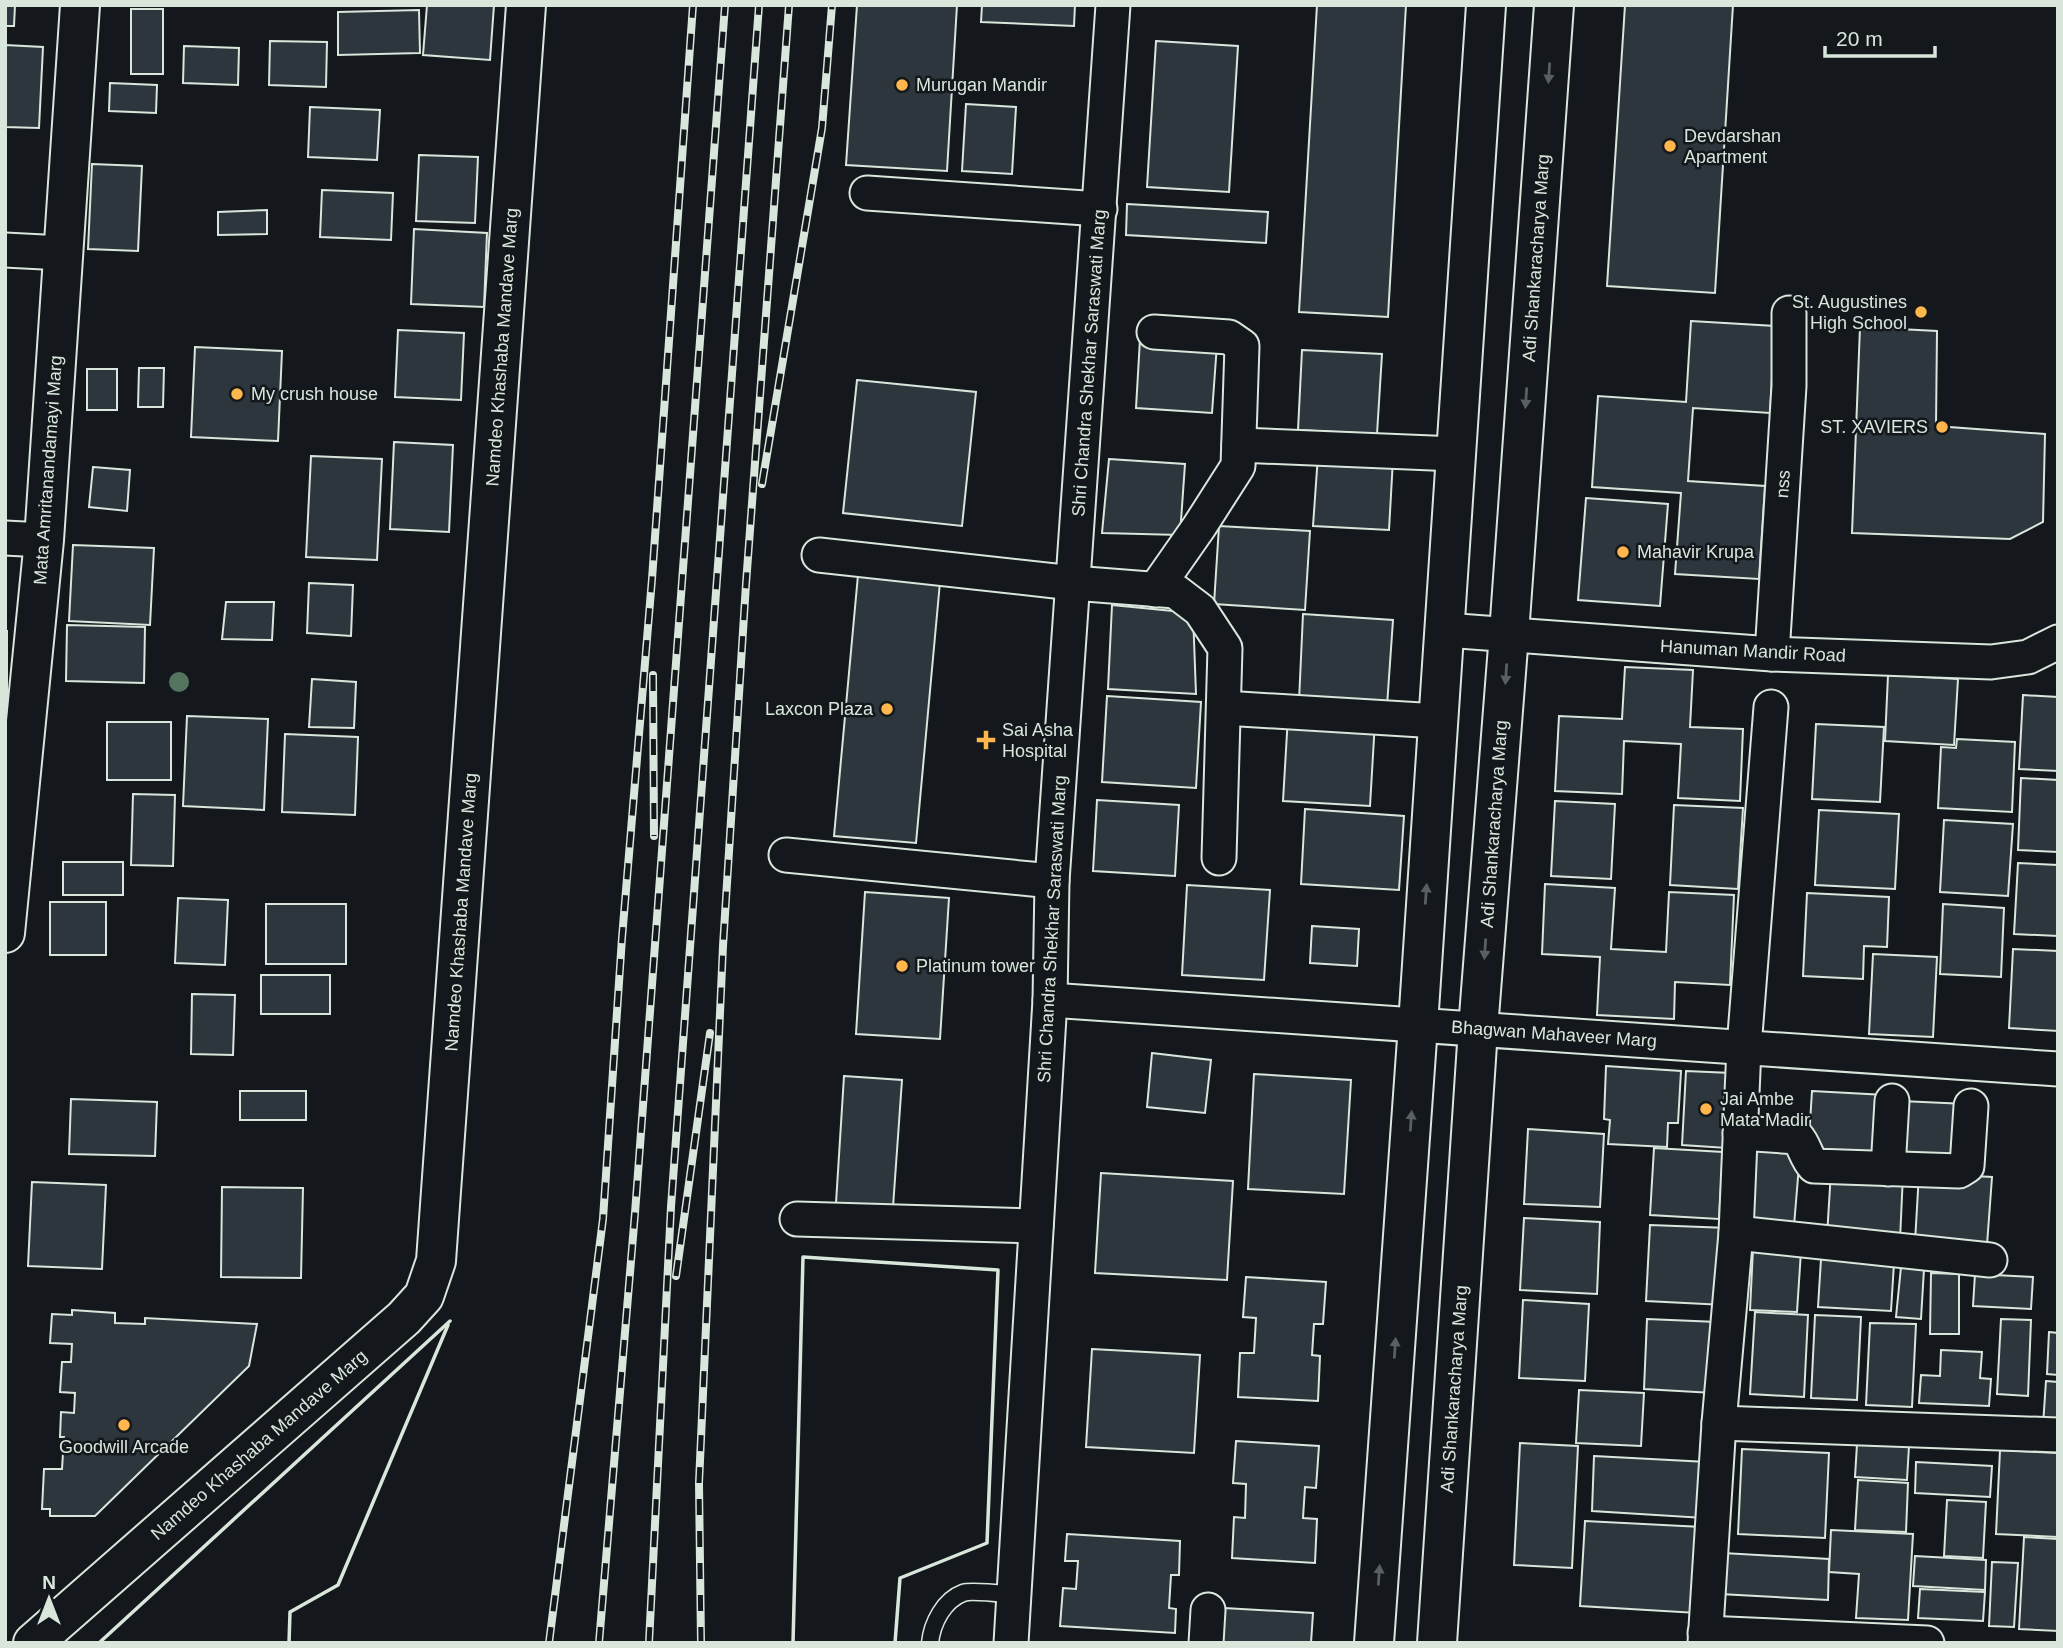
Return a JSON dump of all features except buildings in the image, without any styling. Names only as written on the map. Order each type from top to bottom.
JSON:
[{"type":"main road","name":"Mata Amritanandamayi Marg","points":[[5,933],[44,540],[80,5]]},
{"type":"main road","name":"Namdeo Khashaba Mandave Marg","points":[[33,1643],[404,1318],[424,1296],[436,1261],[526,5]]},
{"type":"main road","points":[[1374,1643],[1486,5]]},
{"type":"main road","name":"Adi Shankaracharya Marg","points":[[1437,1643],[1478,1029],[1554,5]]},
{"type":"street","name":"Shri Chandra Shekhar Saraswati Marg","points":[[1011,1643],[1050,1000],[1051,887],[1113,5]]},
{"type":"street","points":[[867,193],[1100,209]]},
{"type":"street","points":[[5,250],[63,253]]},
{"type":"street","name":"nss","points":[[1772,654],[1789,386],[1789,313]]},
{"type":"street","points":[[1154,332],[1229,337],[1242,346],[1238,466],[1155,590]]},
{"type":"street","points":[[1239,445],[1456,454]]},
{"type":"street","points":[[5,538],[44,540]]},
{"type":"street","points":[[820,555],[1073,583],[1175,591],[1200,610],[1225,648],[1220,859]]},
{"type":"street","name":"Hanuman Mandir Road","points":[[1445,630],[1772,654],[1991,662],[2028,657],[2058,642]]},
{"type":"street","points":[[1770,707],[1744,1047],[1735,1233],[1705,1638],[1927,1643]]},
{"type":"street","points":[[1224,708],[1438,721]]},
{"type":"street","points":[[786,855],[1051,887]]},
{"type":"street","points":[[818,882],[1051,887]]},
{"type":"street","name":"Bhagwan Mahaveer Marg","points":[[1050,1000],[2058,1069]]},
{"type":"street","points":[[1888,1169],[1892,1101]]},
{"type":"street","points":[[1740,1133],[1797,1137],[1814,1166],[1959,1171],[1967,1166],[1970,1106]]},
{"type":"street","points":[[797,1219],[1036,1226]]},
{"type":"street","points":[[1735,1233],[1990,1260]]},
{"type":"street","points":[[1719,1423],[2058,1436]]},
{"type":"street","points":[[1206,1643],[1208,1610]]},
{"type":"lane","points":[[930,1643],[944,1606],[964,1592],[1014,1595]]},
{"type":"railway","points":[[549,1643],[603,1219],[693,5]]},
{"type":"railway","points":[[599,1643],[635,1213],[725,5]]},
{"type":"railway","points":[[649,1643],[671,1207],[759,5]]},
{"type":"railway","points":[[701,1643],[699,1483],[723,946],[746,584],[789,5]]},
{"type":"railway","points":[[762,484],[822,128],[832,5]]},
{"type":"railway","points":[[653,675],[654,836]]},
{"type":"railway","points":[[676,1276],[710,1033]]},
{"type":"wall","points":[[793,1643],[803,1257],[998,1270],[987,1543],[900,1578],[895,1643]]},
{"type":"wall","points":[[99,1643],[450,1321]]},
{"type":"wall","points":[[289,1643],[290,1612],[338,1585],[448,1325]]},
{"type":"place","name":"Murugan Mandir","points":[[902,85]]},
{"type":"place","name":"Devdarshan Apartment","points":[[1670,146]]},
{"type":"place","name":"St. Augustines High School","points":[[1921,312]]},
{"type":"place","name":"My crush house","points":[[237,394]]},
{"type":"place","name":"ST. XAVIERS","points":[[1942,427]]},
{"type":"place","name":"Mahavir Krupa","points":[[1623,552]]},
{"type":"place","name":"Laxcon Plaza","points":[[887,709]]},
{"type":"place","name":"Sai Asha Hospital","points":[[986,740]]},
{"type":"place","name":"Platinum tower","points":[[902,966]]},
{"type":"place","name":"Jai Ambe Mata Madir","points":[[1706,1109]]},
{"type":"place","name":"Goodwill Arcade","points":[[124,1425]]}]
